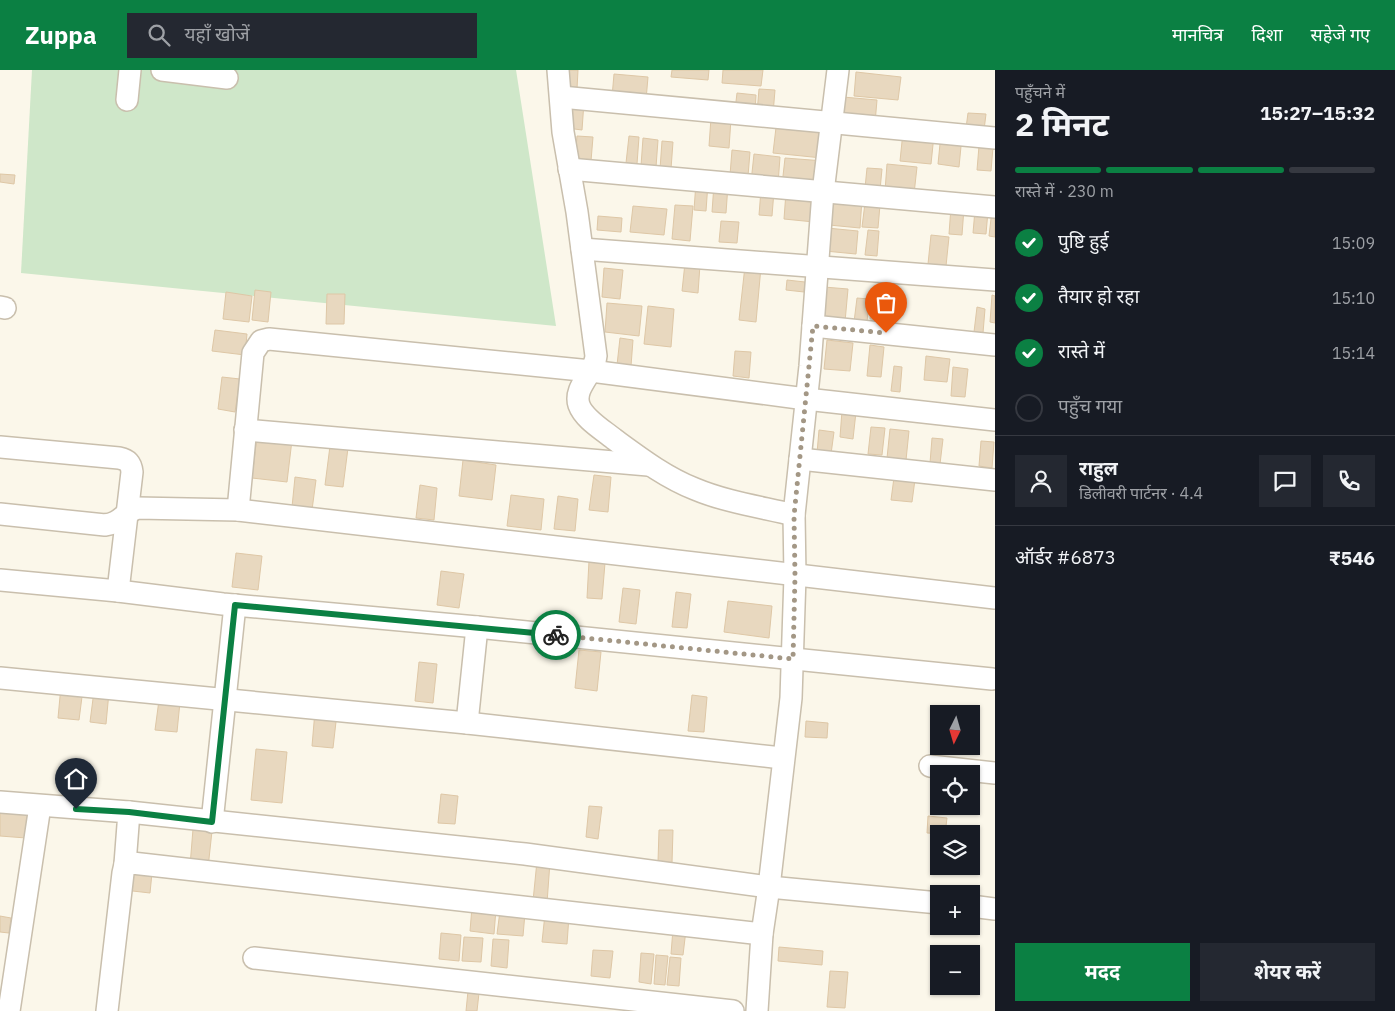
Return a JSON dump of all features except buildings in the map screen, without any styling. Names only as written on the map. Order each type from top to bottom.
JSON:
[{"type":"street","points":[[127,100],[130,70]]},
{"type":"street","points":[[162,70],[227,78]]},
{"type":"street","points":[[558,70],[563,132],[578,212],[596,356],[585,381],[579,404],[588,418],[649,465],[678,481],[717,497],[795,503]]},
{"type":"street","points":[[757,1011],[762,934],[769,887],[782,758],[791,698],[795,503],[819,266],[823,192],[838,70]]},
{"type":"street","points":[[561,97],[995,138]]},
{"type":"street","points":[[569,169],[995,207]]},
{"type":"street","points":[[582,249],[995,280]]},
{"type":"street","points":[[813,326],[995,345]]},
{"type":"street","points":[[238,510],[252,353],[261,341],[269,339],[585,381],[806,399],[995,420]]},
{"type":"street","points":[[245,430],[649,465]]},
{"type":"street","points":[[0,447],[126,460],[131,464],[128,512],[118,591]]},
{"type":"street","points":[[800,459],[995,480]]},
{"type":"street","points":[[0,514],[104,525],[120,521],[128,512],[137,508],[238,510],[995,598]]},
{"type":"street","points":[[0,580],[118,591],[235,605],[477,627],[992,679]]},
{"type":"street","points":[[212,822],[235,605]]},
{"type":"street","points":[[467,723],[477,627]]},
{"type":"street","points":[[0,678],[467,723],[782,758]]},
{"type":"street","points":[[980,771],[995,773]]},
{"type":"street","points":[[0,802],[129,812],[525,854],[769,887],[930,902]]},
{"type":"street","points":[[9,1011],[40,806]]},
{"type":"street","points":[[107,1011],[125,864],[129,812]]},
{"type":"street","points":[[125,864],[142,864],[762,934]]},
{"type":"street","points":[[980,907],[995,909]]},
{"type":"street","points":[[254,958],[733,1011]]},
{"type":"green space","points":[[32,70],[516,70],[556,326],[21,273]]},
{"type":"way so far","points":[[556,635],[793,659],[794,516],[813,326],[886,333]]},
{"type":"route","points":[[76,809],[129,812],[212,822],[235,605],[556,635]]}]
